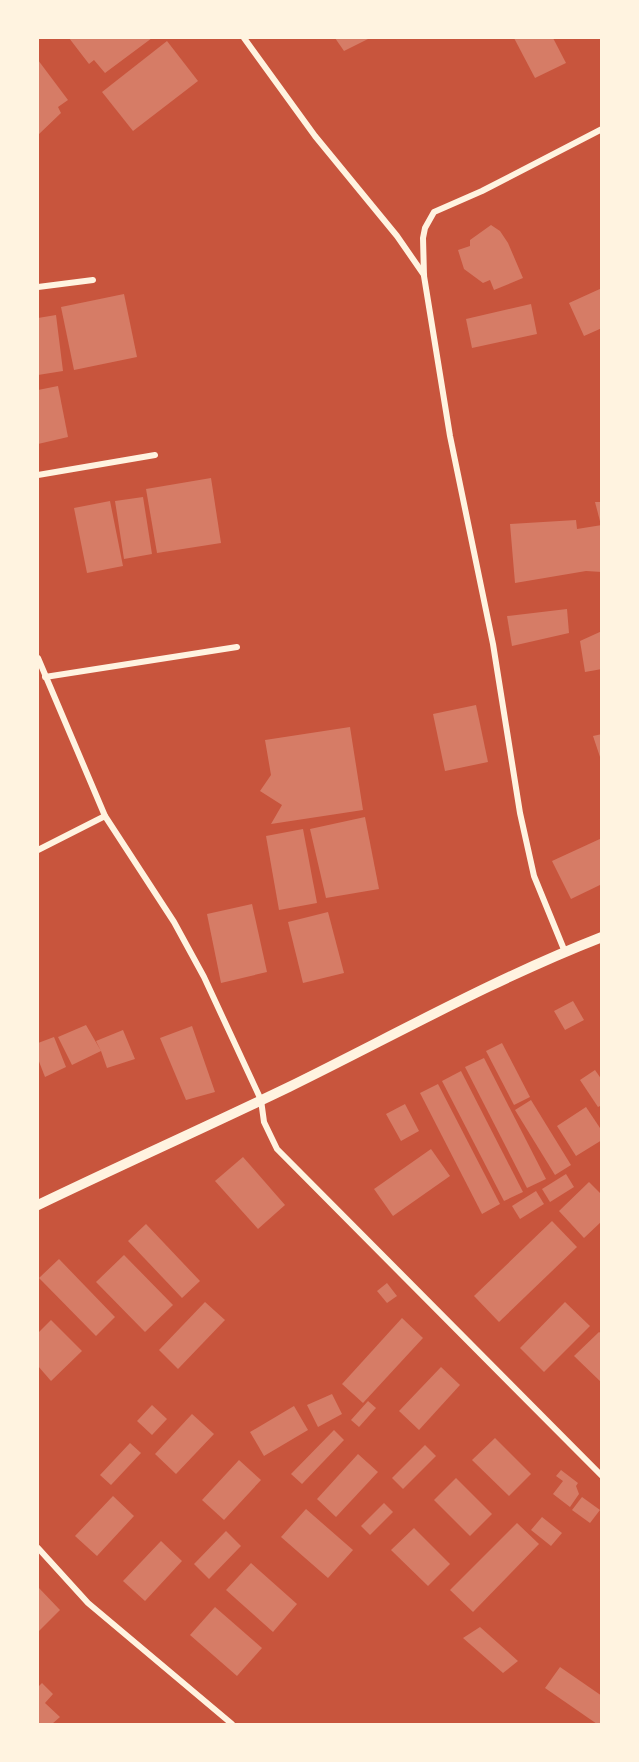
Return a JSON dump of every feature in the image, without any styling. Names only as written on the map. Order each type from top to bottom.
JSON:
[{"type":"street","points":[[244,38],[315,136],[397,236],[424,276]]},
{"type":"street","points":[[565,952],[534,876],[520,813],[493,644],[450,436],[424,276],[424,228],[434,212],[482,191],[602,129]]},
{"type":"street","points":[[38,286],[93,280]]},
{"type":"street","points":[[38,475],[155,455]]},
{"type":"street","points":[[45,677],[237,647]]},
{"type":"street","points":[[38,658],[105,816],[174,922],[204,977],[261,1100],[264,1122],[277,1149],[602,1476]]},
{"type":"street","points":[[38,850],[105,816]]},
{"type":"street","points":[[38,1205],[261,1100],[397,1031],[602,937]]},
{"type":"street","points":[[38,1548],[88,1603],[232,1725]]},
{"type":"building","points":[[69,38],[152,38],[105,73],[94,60],[89,64]]},
{"type":"building","points":[[335,38],[370,38],[344,51]]},
{"type":"building","points":[[514,38],[553,38],[566,63],[535,78]]},
{"type":"building","points":[[167,41],[198,81],[133,131],[102,92]]},
{"type":"building","points":[[38,60],[68,100],[58,107],[61,113],[38,135]]},
{"type":"building","points":[[491,225],[500,231],[508,243],[523,278],[494,290],[490,280],[483,283],[464,269],[458,250],[470,246],[470,240]]},
{"type":"building","points":[[602,288],[602,328],[584,336],[569,303]]},
{"type":"building","points":[[124,294],[137,357],[74,370],[61,307]]},
{"type":"building","points":[[531,304],[537,334],[472,348],[466,319]]},
{"type":"building","points":[[56,315],[63,371],[38,375],[38,318]]},
{"type":"building","points":[[58,386],[68,437],[38,444],[38,390]]},
{"type":"building","points":[[211,478],[221,543],[157,553],[146,489]]},
{"type":"building","points":[[143,497],[152,554],[124,559],[115,501]]},
{"type":"building","points":[[110,501],[123,566],[87,573],[74,508]]},
{"type":"building","points":[[595,502],[602,502],[601,525]]},
{"type":"building","points":[[576,520],[577,529],[602,525],[602,572],[586,571],[515,583],[510,524]]},
{"type":"building","points":[[567,609],[569,633],[512,646],[507,616]]},
{"type":"building","points":[[602,631],[602,669],[585,672],[580,641]]},
{"type":"building","points":[[476,705],[488,762],[445,771],[433,714]]},
{"type":"building","points":[[350,727],[363,810],[271,824],[282,805],[260,791],[271,775],[265,740]]},
{"type":"building","points":[[602,734],[602,760],[601,760],[593,736]]},
{"type":"building","points":[[365,817],[379,889],[326,898],[310,829]]},
{"type":"building","points":[[303,829],[317,903],[279,910],[266,836]]},
{"type":"building","points":[[602,838],[602,884],[571,899],[552,861]]},
{"type":"building","points":[[252,904],[267,972],[221,983],[207,914]]},
{"type":"building","points":[[328,912],[344,973],[303,983],[288,922]]},
{"type":"building","points":[[573,1001],[584,1020],[565,1030],[554,1011]]},
{"type":"building","points":[[86,1025],[101,1051],[72,1065],[58,1037]]},
{"type":"building","points":[[192,1026],[215,1092],[186,1100],[160,1038]]},
{"type":"building","points":[[123,1030],[135,1059],[107,1068],[96,1041]]},
{"type":"building","points":[[54,1037],[66,1067],[45,1077],[38,1059],[38,1043]]},
{"type":"building","points":[[502,1043],[530,1097],[514,1105],[486,1051]]},
{"type":"building","points":[[484,1058],[546,1179],[527,1188],[465,1067]]},
{"type":"building","points":[[595,1070],[602,1080],[602,1105],[598,1107],[580,1080]]},
{"type":"building","points":[[461,1071],[523,1192],[504,1201],[442,1081]]},
{"type":"building","points":[[438,1084],[500,1204],[482,1214],[420,1093]]},
{"type":"building","points":[[531,1100],[571,1165],[555,1175],[515,1110]]},
{"type":"building","points":[[405,1104],[419,1131],[401,1141],[386,1114]]},
{"type":"building","points":[[586,1107],[602,1131],[602,1140],[576,1156],[557,1126]]},
{"type":"building","points":[[431,1149],[450,1176],[393,1216],[374,1189]]},
{"type":"building","points":[[243,1157],[285,1205],[258,1229],[215,1181]]},
{"type":"building","points":[[566,1174],[574,1187],[550,1202],[542,1189]]},
{"type":"building","points":[[589,1182],[602,1195],[602,1221],[584,1238],[559,1211]]},
{"type":"building","points":[[536,1191],[544,1204],[520,1219],[512,1206]]},
{"type":"building","points":[[552,1221],[577,1247],[499,1322],[474,1296]]},
{"type":"building","points":[[146,1224],[200,1281],[182,1298],[128,1241]]},
{"type":"building","points":[[124,1255],[173,1305],[145,1332],[96,1282]]},
{"type":"building","points":[[59,1259],[115,1317],[96,1336],[39,1278]]},
{"type":"building","points":[[387,1283],[397,1296],[387,1303],[377,1291]]},
{"type":"building","points":[[205,1302],[225,1320],[178,1369],[159,1350]]},
{"type":"building","points":[[565,1302],[590,1326],[544,1372],[520,1348]]},
{"type":"building","points":[[402,1318],[423,1338],[363,1403],[342,1384]]},
{"type":"building","points":[[51,1320],[82,1351],[51,1381],[38,1366],[38,1333]]},
{"type":"building","points":[[599,1332],[602,1334],[602,1383],[574,1356]]},
{"type":"building","points":[[441,1367],[460,1385],[419,1430],[399,1411]]},
{"type":"building","points":[[332,1394],[342,1414],[318,1427],[307,1405]]},
{"type":"building","points":[[368,1401],[376,1408],[359,1427],[351,1420]]},
{"type":"building","points":[[152,1405],[167,1419],[152,1435],[137,1421]]},
{"type":"building","points":[[294,1406],[308,1430],[264,1456],[250,1432]]},
{"type":"building","points":[[192,1414],[214,1434],[176,1474],[155,1454]]},
{"type":"building","points":[[334,1430],[344,1440],[302,1484],[291,1474]]},
{"type":"building","points":[[495,1438],[531,1474],[509,1496],[472,1460]]},
{"type":"building","points":[[130,1443],[141,1453],[111,1485],[100,1475]]},
{"type":"building","points":[[425,1445],[436,1456],[403,1489],[392,1478]]},
{"type":"building","points":[[358,1454],[378,1472],[336,1517],[317,1499]]},
{"type":"building","points":[[239,1460],[261,1480],[224,1520],[202,1500]]},
{"type":"building","points":[[561,1470],[578,1483],[576,1486],[579,1494],[570,1507],[553,1494],[563,1481],[556,1476]]},
{"type":"building","points":[[456,1478],[492,1514],[470,1536],[434,1500]]},
{"type":"building","points":[[113,1496],[134,1516],[97,1556],[75,1536]]},
{"type":"building","points":[[582,1497],[600,1510],[590,1523],[572,1510]]},
{"type":"building","points":[[384,1503],[393,1512],[370,1535],[361,1526]]},
{"type":"building","points":[[306,1509],[353,1550],[328,1578],[281,1537]]},
{"type":"building","points":[[542,1517],[562,1533],[551,1546],[531,1530]]},
{"type":"building","points":[[517,1523],[539,1544],[473,1612],[450,1590]]},
{"type":"building","points":[[414,1528],[450,1564],[428,1586],[391,1550]]},
{"type":"building","points":[[226,1531],[241,1546],[209,1579],[194,1564]]},
{"type":"building","points":[[161,1541],[182,1561],[145,1601],[123,1581]]},
{"type":"building","points":[[251,1563],[297,1604],[273,1632],[226,1590]]},
{"type":"building","points":[[38,1587],[60,1610],[38,1632]]},
{"type":"building","points":[[215,1607],[262,1648],[237,1676],[190,1635]]},
{"type":"building","points":[[480,1627],[518,1661],[503,1673],[463,1638]]},
{"type":"building","points":[[560,1667],[602,1696],[602,1724],[597,1724],[545,1688]]},
{"type":"building","points":[[42,1683],[53,1694],[45,1703],[60,1717],[52,1724],[38,1724],[38,1687]]}]
